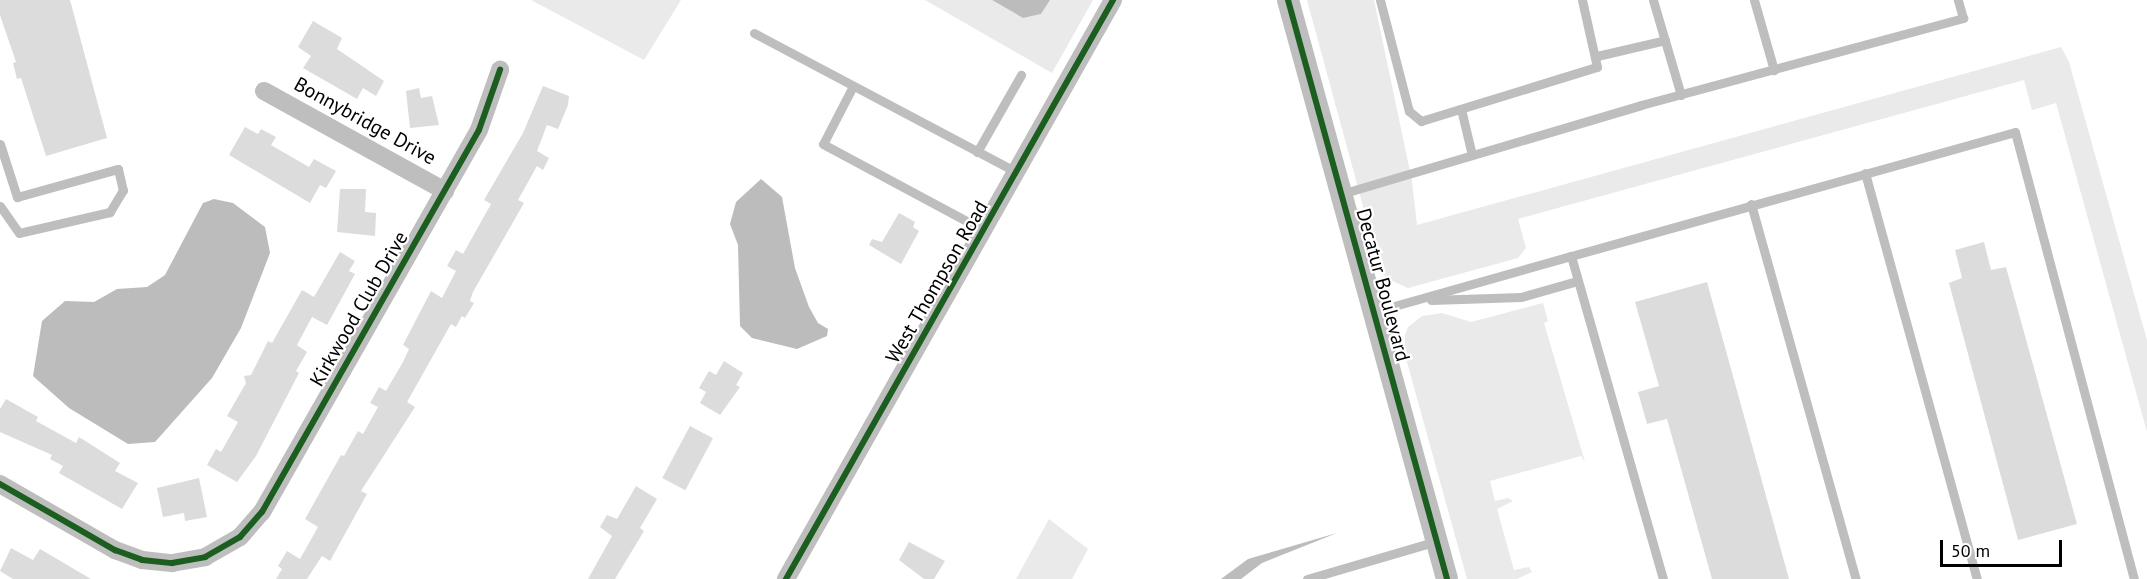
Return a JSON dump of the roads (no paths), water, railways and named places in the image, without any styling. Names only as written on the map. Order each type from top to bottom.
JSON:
[{"type":"street","name":"West Thompson Road","points":[[786,579],[986,231],[1113,0]]},
{"type":"street","name":"Decatur Boulevard","points":[[1288,0],[1447,579]]},
{"type":"street","name":"Kirkwood Club Drive","points":[[0,484],[115,550],[142,560],[181,562],[222,549],[240,537],[262,512],[445,191],[490,106],[500,70]]},
{"type":"street","name":"Bonnybridge Drive","points":[[264,91],[445,191]]},
{"type":"lane","points":[[1380,0],[1412,117],[1421,121],[1591,72],[1597,67],[1597,56],[1582,0]]},
{"type":"lane","points":[[1653,0],[1681,95]]},
{"type":"lane","points":[[1754,0],[1774,70]]},
{"type":"lane","points":[[1341,194],[1681,95],[1963,18],[1958,0]]},
{"type":"lane","points":[[754,33],[1018,173]]},
{"type":"lane","points":[[1597,56],[1665,40]]},
{"type":"lane","points":[[977,152],[1021,75]]},
{"type":"lane","points":[[854,86],[823,144],[986,231]]},
{"type":"lane","points":[[1461,110],[1472,155]]},
{"type":"lane","points":[[1373,312],[1751,204],[2015,132],[2134,579]]},
{"type":"lane","points":[[0,144],[17,197],[118,169],[123,190],[110,212],[19,233],[0,206]]},
{"type":"lane","points":[[1865,173],[1977,579]]},
{"type":"lane","points":[[1751,204],[1856,579]]},
{"type":"lane","points":[[1571,256],[1663,579]]},
{"type":"lane","points":[[1419,300],[1480,301],[1521,297],[1577,281]]},
{"type":"lane","points":[[1306,579],[1437,541]]},
{"type":"lane","points":[[1342,569],[1345,579]]}]
